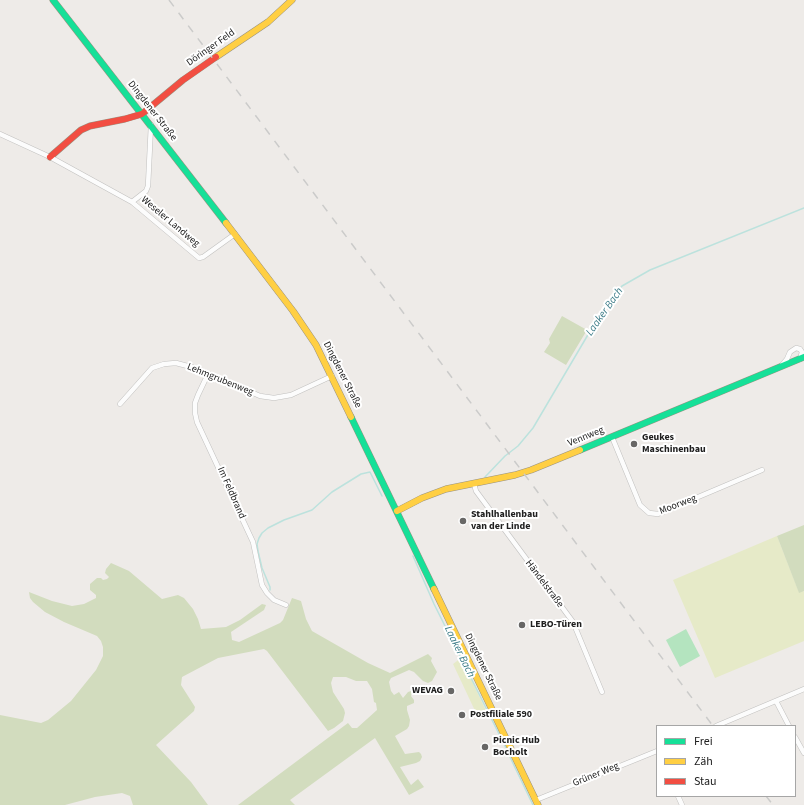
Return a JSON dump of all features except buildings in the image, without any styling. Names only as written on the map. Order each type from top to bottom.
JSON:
[{"type":"main road","name":"Dingdener Straße","points":[[53,0],[235,234],[308,333],[332,376],[537,803]]},
{"type":"main road","name":"Döringer Feld","points":[[142,114],[184,80],[268,22],[292,0]]},
{"type":"main road","points":[[50,157],[81,130],[90,126],[142,114]]},
{"type":"main road","name":"Vennweg","points":[[397,511],[436,493],[455,487],[523,473],[802,358]]},
{"type":"street","name":"Weseler Landweg","points":[[132,202],[146,191],[148,186],[151,125]]},
{"type":"street","name":"Weseler Landweg","points":[[0,134],[50,157],[132,202],[199,258],[204,257],[235,234]]},
{"type":"street","name":"Vennweg","points":[[778,368],[785,362],[792,349],[800,349],[802,352],[802,358]]},
{"type":"street","name":"Lehmgrubenweg","points":[[120,404],[152,368],[164,364],[176,363],[195,368],[260,396],[274,398],[291,395],[332,376]]},
{"type":"street","name":"Im Feldbrand","points":[[208,374],[195,404],[197,422],[253,542],[262,585],[274,600],[286,605]]},
{"type":"street","name":"Moorweg","points":[[612,437],[640,505],[649,513],[658,514],[762,470]]},
{"type":"street","name":"Händelstraße","points":[[474,484],[476,492],[573,622],[602,692]]},
{"type":"street","points":[[718,725],[804,689]]},
{"type":"street","points":[[776,701],[788,725]]},
{"type":"street","points":[[796,739],[804,753]]},
{"type":"street","name":"Grüner Weg","points":[[537,803],[656,751]]},
{"type":"green space","points":[[562,316],[587,330],[566,365],[544,352],[550,343],[549,339]]},
{"type":"green space","points":[[804,525],[804,591],[799,593],[777,536]]},
{"type":"green space","points":[[777,536],[799,592],[804,591],[804,641],[715,678],[673,580]]},
{"type":"green space","points":[[111,563],[129,571],[162,599],[178,595],[184,598],[193,609],[201,629],[226,627],[240,620],[262,604],[266,605],[264,610],[231,632],[232,640],[239,642],[280,623],[283,620],[292,598],[301,601],[306,619],[312,631],[368,663],[390,673],[428,654],[432,658],[431,661],[437,672],[432,681],[428,683],[423,681],[414,672],[409,670],[391,678],[389,682],[391,691],[394,695],[399,692],[403,698],[408,692],[411,691],[412,693],[411,696],[414,703],[407,706],[410,720],[409,726],[407,729],[395,736],[405,754],[419,752],[421,754],[422,757],[420,761],[400,767],[411,785],[418,779],[424,787],[409,795],[375,738],[290,800],[295,805],[238,805],[348,723],[352,728],[357,728],[377,710],[372,689],[367,681],[356,681],[346,677],[333,677],[331,683],[333,692],[345,713],[343,721],[328,731],[264,649],[218,658],[182,677],[181,685],[195,707],[194,711],[156,745],[191,782],[208,805],[133,805],[130,796],[122,793],[95,797],[65,805],[0,805],[0,715],[41,723],[48,720],[71,701],[96,670],[103,656],[103,647],[97,636],[45,612],[33,602],[30,598],[29,592],[52,601],[72,606],[84,604],[96,598],[96,595],[90,590],[90,584],[97,578],[101,578],[103,580],[109,577],[105,573],[106,569]]},
{"type":"green space","points":[[686,629],[700,656],[680,667],[666,640]]},
{"type":"green space","points":[[461,658],[489,717],[477,715],[453,664]]},
{"type":"waterway","name":"Laaker Bach","points":[[485,477],[505,456],[518,446],[533,428],[599,316],[622,286],[650,270],[804,208]]},
{"type":"waterway","points":[[270,590],[262,568],[257,544],[262,533],[268,528],[284,520],[312,510],[332,492],[361,474],[370,472],[382,496]]},
{"type":"waterway","name":"Laaker Bach","points":[[413,556],[434,604],[506,748]]},
{"type":"waterway","name":"Laaker Bach","points":[[509,755],[533,805]]},
{"type":"railway","points":[[169,0],[712,725]]},
{"type":"railway","points":[[767,797],[773,805]]},
{"type":"traffic: fast","points":[[53,0],[226,223]]},
{"type":"traffic: fast","points":[[580,450],[804,357]]},
{"type":"traffic: fast","points":[[351,417],[434,589]]},
{"type":"traffic: slow","points":[[216,57],[268,22],[292,0]]},
{"type":"traffic: slow","points":[[226,223],[293,311],[316,345],[351,417]]},
{"type":"traffic: slow","points":[[397,511],[422,498],[446,489],[515,475],[580,450]]},
{"type":"traffic: slow","points":[[434,589],[538,805]]},
{"type":"traffic: jam","points":[[50,157],[81,130],[90,126],[142,114],[183,80],[216,57]]},
{"type":"place","name":"Geukes Maschinenbau","points":[[634,444]]},
{"type":"place","name":"Stahlhallenbau van der Linde","points":[[463,521]]},
{"type":"place","name":"LEBO-Türen","points":[[522,625]]},
{"type":"place","name":"WEVAG","points":[[451,691]]},
{"type":"place","name":"Postfiliale 590","points":[[462,715]]},
{"type":"place","name":"Picnic Hub Bocholt","points":[[485,747]]}]
